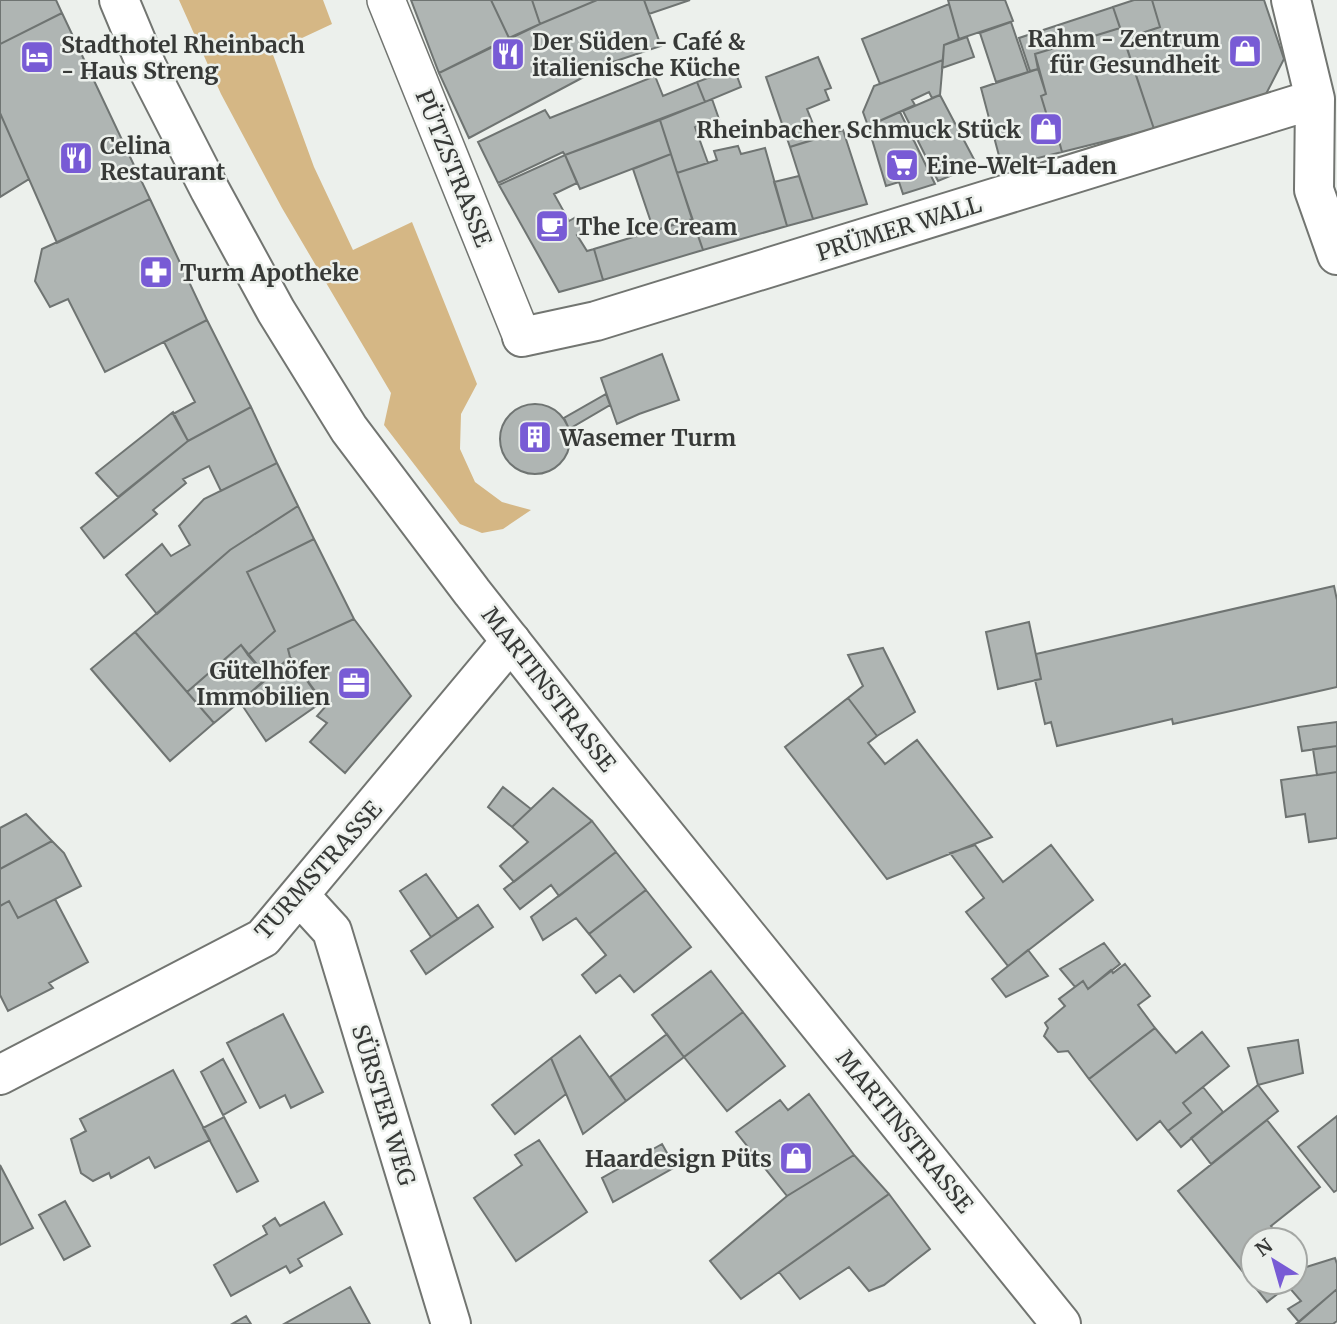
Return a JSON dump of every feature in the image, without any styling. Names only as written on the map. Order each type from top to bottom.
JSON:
[{"type":"street","name":"MARTINSTRASSE","points":[[120,0],[153,80],[210,190],[276,311],[349,429],[511,642],[1060,1324]]},
{"type":"street","name":"PÜTZSTRASSE","points":[[386,0],[522,337]]},
{"type":"street","points":[[1291,0],[1315,99],[1314,190],[1337,255]]},
{"type":"street","name":"PRÜMER WALL","points":[[522,337],[596,321],[1315,99]]},
{"type":"street","name":"TURMSTRASSE","points":[[0,1075],[263,938],[511,642]]},
{"type":"street","name":"SÜRSTER WEG","points":[[300,896],[332,931],[451,1324]]},
{"type":"shaded area","points":[[179,0],[323,0],[332,24],[272,52],[314,167],[353,250],[412,222],[477,384],[461,414],[460,449],[475,482],[502,502],[531,510],[503,529],[482,533],[460,524],[384,425],[391,393],[282,208],[221,94]]},
{"type":"building","points":[[0,0],[56,0],[62,13],[0,44]]},
{"type":"building","points":[[411,0],[491,0],[509,38],[439,73]]},
{"type":"building","points":[[491,0],[532,0],[540,24],[509,38]]},
{"type":"building","points":[[532,0],[597,0],[540,24]]},
{"type":"building","points":[[597,0],[644,0],[661,46],[610,63],[469,138],[439,73],[540,24]]},
{"type":"building","points":[[644,0],[690,0],[649,14]]},
{"type":"building","points":[[948,0],[1005,0],[1013,21],[959,39]]},
{"type":"building","points":[[1134,0],[1152,0],[1160,27],[1124,39],[1113,7]]},
{"type":"building","points":[[1152,0],[1264,0],[1284,59],[1266,94],[1154,129],[1124,39],[1160,27]]},
{"type":"building","points":[[949,4],[959,39],[944,45],[943,60],[880,84],[862,39]]},
{"type":"building","points":[[1113,7],[1120,28],[1035,54],[1038,69],[1030,71],[1019,38]]},
{"type":"building","points":[[62,13],[150,199],[57,243],[0,113],[0,44]]},
{"type":"building","points":[[1011,22],[1028,72],[996,82],[980,33]]},
{"type":"building","points":[[1120,28],[1154,129],[1062,152],[1053,118],[1048,119],[1041,96],[1046,94],[1035,54]]},
{"type":"building","points":[[967,37],[974,57],[942,68],[944,45]]},
{"type":"building","points":[[818,57],[831,88],[825,90],[829,100],[807,109],[813,124],[813,140],[790,147],[766,77]]},
{"type":"building","points":[[943,60],[940,95],[932,98],[929,92],[912,100],[915,105],[868,126],[863,112],[874,86]]},
{"type":"building","points":[[734,68],[741,87],[705,102],[697,82]]},
{"type":"building","points":[[1038,69],[1046,94],[1041,96],[1048,119],[1053,118],[1062,152],[1002,167],[981,88]]},
{"type":"building","points":[[655,76],[663,96],[697,82],[705,102],[565,155],[563,152],[498,183],[478,142],[545,110],[550,118]]},
{"type":"building","points":[[940,95],[977,165],[938,181],[903,111]]},
{"type":"building","points":[[712,99],[719,119],[695,127],[708,163],[677,173],[660,120]]},
{"type":"building","points":[[900,112],[935,184],[903,194],[899,182],[886,186],[868,126]]},
{"type":"building","points":[[0,113],[29,179],[0,197]]},
{"type":"building","points":[[660,120],[671,154],[580,189],[565,155]]},
{"type":"building","points":[[843,130],[867,204],[813,219],[790,147]]},
{"type":"building","points":[[738,146],[741,154],[765,148],[787,226],[703,250],[677,173],[717,160],[714,151]]},
{"type":"building","points":[[671,154],[692,219],[654,231],[633,169]]},
{"type":"building","name":"The Ice Cream","points":[[565,155],[577,183],[554,194],[569,221],[576,217],[584,231],[577,235],[587,251],[594,249],[603,280],[559,292],[499,185]]},
{"type":"building","points":[[799,176],[813,219],[787,226],[774,182]]},
{"type":"building","points":[[150,199],[207,320],[105,372],[68,299],[50,307],[35,281],[42,249]]},
{"type":"building","points":[[692,219],[703,250],[603,280],[594,249]]},
{"type":"building","points":[[207,320],[251,407],[188,441],[173,414],[195,402],[164,342]]},
{"type":"building","points":[[662,354],[679,400],[617,424],[601,378]]},
{"type":"building","points":[[606,394],[610,405],[569,429],[564,418]]},
{"type":"building","name":"Wasemer Turm","points":[[535,404],[560,414],[570,439],[560,464],[535,474],[510,464],[500,439],[510,414]]},
{"type":"building","points":[[251,407],[277,463],[221,491],[209,466],[183,479],[186,483],[153,510],[157,514],[104,558],[81,528],[188,441]]},
{"type":"building","points":[[173,412],[188,441],[118,497],[96,473]]},
{"type":"building","points":[[277,463],[298,506],[230,550],[157,614],[126,575],[162,544],[171,556],[190,545],[179,526],[204,499]]},
{"type":"building","points":[[298,506],[314,539],[247,572],[275,631],[248,655],[241,645],[187,692],[135,632],[230,550]]},
{"type":"building","points":[[314,539],[354,619],[288,649],[290,657],[268,678],[248,655],[275,631],[247,572]]},
{"type":"building","points":[[1334,586],[1337,600],[1337,687],[1173,724],[1172,719],[1057,746],[1051,722],[1045,724],[1035,680],[1041,679],[1036,654]]},
{"type":"building","points":[[354,619],[411,696],[345,773],[310,742],[327,723],[317,716],[326,706],[290,657],[288,649]]},
{"type":"building","points":[[1029,622],[1041,679],[998,689],[986,632]]},
{"type":"building","points":[[135,632],[214,723],[170,761],[91,669]]},
{"type":"building","points":[[241,645],[268,678],[214,723],[187,692]]},
{"type":"building","points":[[883,648],[915,712],[877,736],[848,698],[863,686],[848,655]]},
{"type":"building","points":[[290,657],[322,702],[266,741],[240,702]]},
{"type":"building","points":[[848,698],[877,736],[868,743],[885,764],[917,740],[992,837],[887,879],[785,747]]},
{"type":"building","points":[[1337,722],[1337,746],[1302,751],[1298,727]]},
{"type":"building","points":[[1337,746],[1337,772],[1317,775],[1313,749]]},
{"type":"building","points":[[1337,772],[1337,838],[1309,842],[1305,814],[1286,817],[1281,780]]},
{"type":"building","points":[[503,787],[531,809],[512,827],[488,807]]},
{"type":"building","points":[[553,788],[592,821],[514,882],[500,866],[528,842],[512,827]]},
{"type":"building","points":[[26,814],[52,841],[0,869],[0,828]]},
{"type":"building","points":[[592,821],[616,852],[559,896],[551,885],[520,909],[504,889]]},
{"type":"building","points":[[52,841],[64,853],[81,886],[18,918],[9,901],[0,906],[0,869]]},
{"type":"building","points":[[975,845],[1003,882],[1051,845],[1093,900],[1008,966],[966,912],[984,898],[950,853]]},
{"type":"building","points":[[616,852],[646,890],[589,934],[576,918],[543,940],[531,917]]},
{"type":"building","points":[[426,874],[458,919],[431,937],[400,891]]},
{"type":"building","points":[[646,890],[691,947],[634,992],[620,975],[596,993],[582,975],[606,955],[589,934]]},
{"type":"building","points":[[55,899],[88,962],[49,983],[53,988],[8,1011],[0,995],[0,906],[9,901],[18,918]]},
{"type":"building","points":[[478,905],[493,927],[426,974],[411,951]]},
{"type":"building","points":[[1104,943],[1120,964],[1088,989],[1083,981],[1075,987],[1060,969]]},
{"type":"building","points":[[1028,950],[1048,976],[1006,997],[992,979]]},
{"type":"building","points":[[1125,964],[1150,996],[1138,1005],[1155,1028],[1089,1079],[1068,1051],[1058,1052],[1044,1036],[1048,1028],[1045,1023],[1065,1006],[1059,999],[1083,981],[1088,989],[1111,970],[1113,973]]},
{"type":"building","points":[[711,971],[743,1012],[684,1057],[652,1015]]},
{"type":"building","points":[[743,1012],[785,1066],[727,1111],[684,1057]]},
{"type":"building","points":[[283,1014],[323,1092],[291,1108],[285,1095],[260,1108],[227,1043]]},
{"type":"building","points":[[1155,1028],[1176,1053],[1202,1032],[1229,1066],[1183,1103],[1191,1113],[1168,1131],[1160,1121],[1137,1140],[1089,1079]]},
{"type":"building","points":[[667,1034],[684,1057],[626,1101],[610,1077]]},
{"type":"building","points":[[580,1036],[626,1101],[583,1134],[551,1058]]},
{"type":"building","points":[[1298,1040],[1303,1073],[1258,1085],[1248,1048]]},
{"type":"building","points":[[551,1058],[566,1094],[515,1134],[492,1105]]},
{"type":"building","points":[[223,1059],[246,1102],[223,1115],[201,1072]]},
{"type":"building","points":[[173,1070],[210,1140],[155,1168],[149,1157],[111,1178],[109,1173],[93,1181],[81,1173],[71,1139],[86,1131],[80,1119]]},
{"type":"building","points":[[1258,1085],[1278,1111],[1211,1164],[1191,1138]]},
{"type":"building","points":[[1203,1087],[1223,1112],[1181,1147],[1168,1131],[1191,1113],[1183,1103]]},
{"type":"building","points":[[809,1094],[854,1155],[787,1196],[736,1132],[780,1100],[788,1110]]},
{"type":"building","points":[[1337,1116],[1337,1190],[1334,1192],[1298,1147]]},
{"type":"building","points":[[224,1117],[258,1181],[237,1192],[203,1128]]},
{"type":"building","points":[[1267,1120],[1320,1187],[1271,1226],[1239,1226],[1239,1267],[1178,1191]]},
{"type":"building","points":[[539,1140],[587,1212],[516,1261],[474,1198],[522,1165],[515,1155]]},
{"type":"building","points":[[662,1144],[675,1167],[613,1202],[602,1178]]},
{"type":"building","points":[[854,1155],[889,1194],[741,1299],[710,1261],[787,1196]]},
{"type":"building","points":[[0,1165],[33,1228],[0,1245]]},
{"type":"building","points":[[889,1194],[930,1249],[884,1285],[869,1291],[849,1267],[800,1299],[779,1272]]},
{"type":"building","points":[[65,1201],[90,1246],[64,1260],[39,1215]]},
{"type":"building","points":[[324,1202],[342,1234],[298,1259],[302,1266],[290,1273],[286,1266],[231,1296],[214,1265],[267,1234],[263,1226],[275,1218],[280,1226]]},
{"type":"building","points":[[1335,1258],[1337,1289],[1299,1322],[1288,1309],[1301,1301],[1297,1296],[1309,1296],[1309,1266]]},
{"type":"building","points":[[350,1287],[370,1324],[284,1324]]},
{"type":"building","points":[[1337,1289],[1337,1321],[1333,1324],[1296,1324]]},
{"type":"building","points":[[1262,1296],[1275,1296],[1267,1302]]},
{"type":"building","points":[[246,1316],[251,1324],[232,1324]]},
{"type":"place","name":"Rahm - Zentrum für Gesundheit","points":[[1245,51]]},
{"type":"place","name":"Der Süden - Café & italienische Küche","points":[[508,54]]},
{"type":"place","name":"Stadthotel Rheinbach - Haus Streng","points":[[37,57]]},
{"type":"place","name":"Rheinbacher Schmuck Stück","points":[[1046,129]]},
{"type":"place","name":"Celina Restaurant","points":[[76,158]]},
{"type":"place","name":"Eine-Welt-Laden","points":[[902,165]]},
{"type":"place","name":"The Ice Cream","points":[[552,226]]},
{"type":"place","name":"Turm Apotheke","points":[[156,272]]},
{"type":"place","name":"Wasemer Turm","points":[[535,437]]},
{"type":"place","name":"Gütelhöfer Immobilien","points":[[354,683]]},
{"type":"place","name":"Haardesign Püts","points":[[796,1158]]}]
